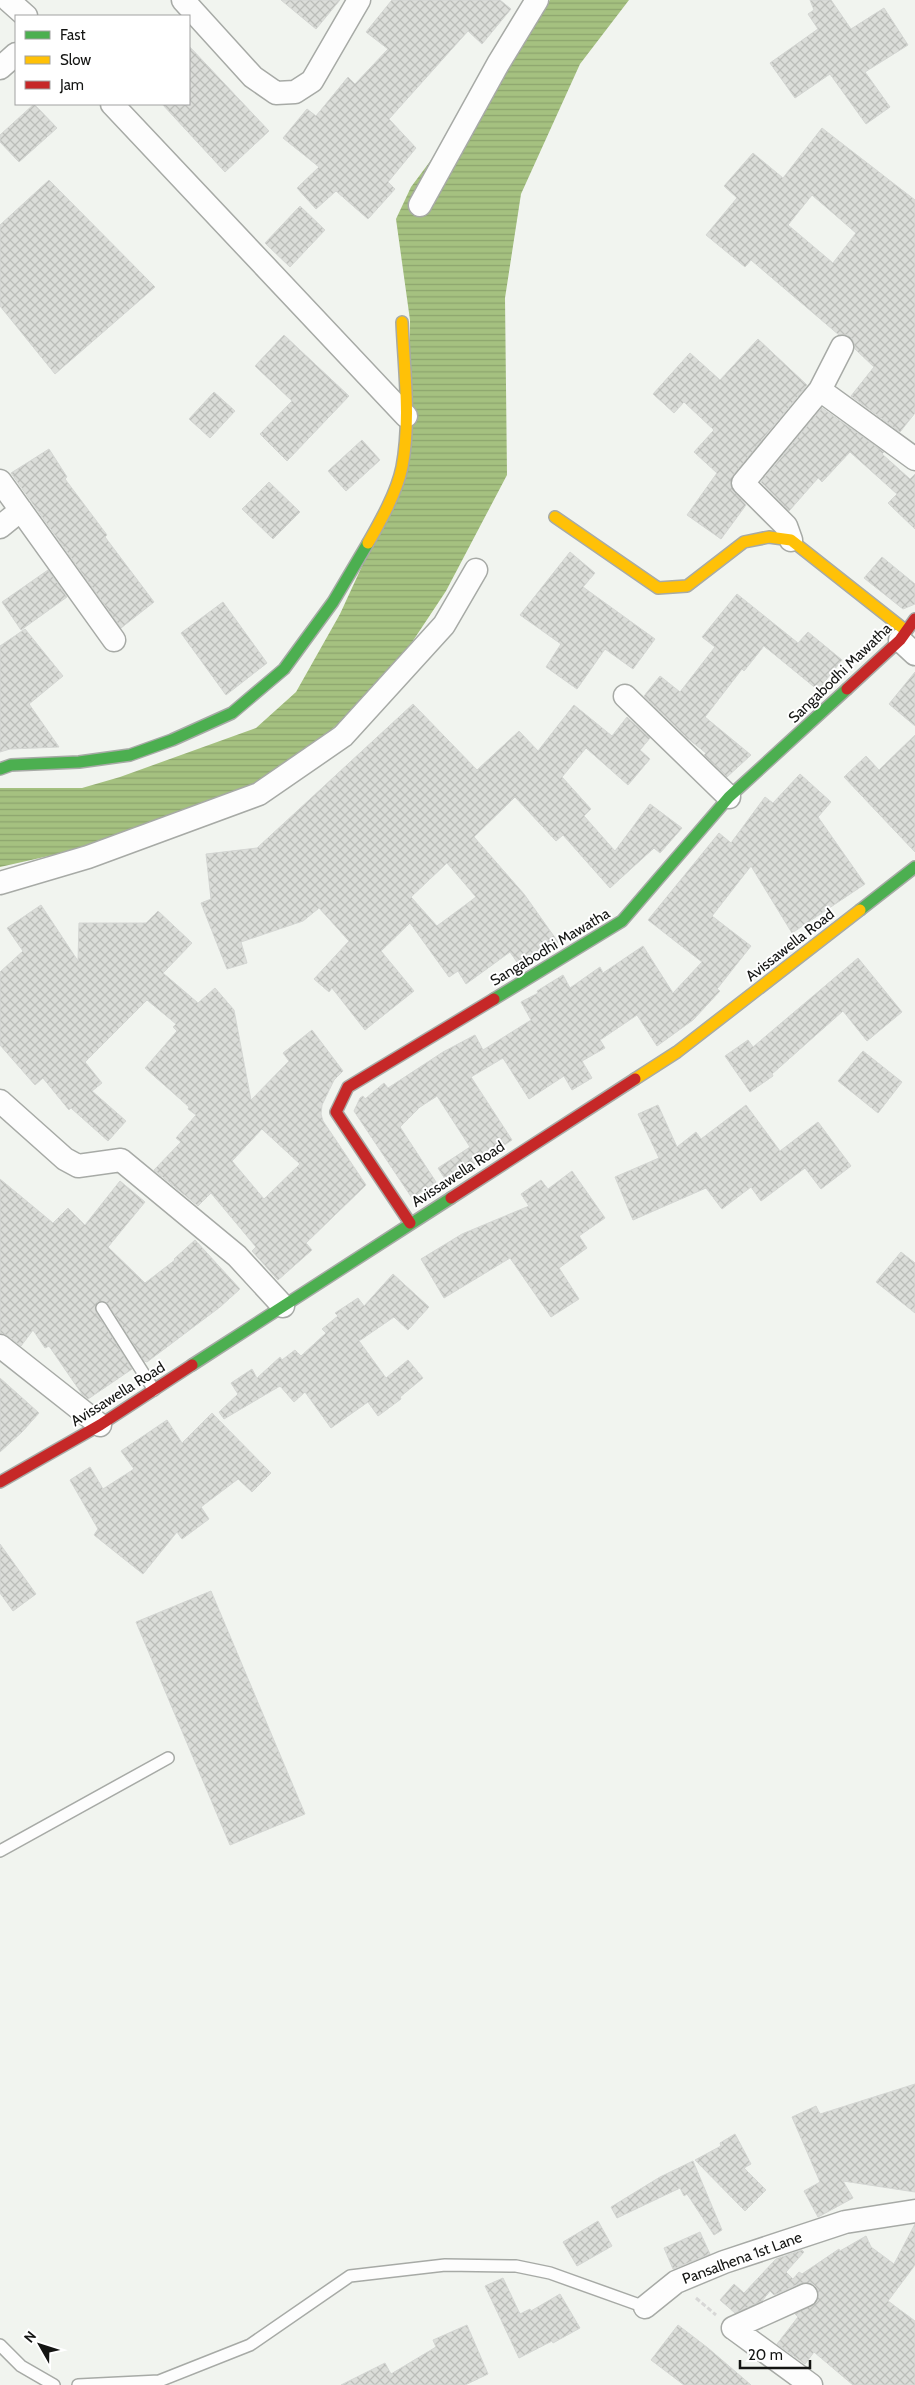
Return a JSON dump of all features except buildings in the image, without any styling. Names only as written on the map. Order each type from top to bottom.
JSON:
[{"type":"street","points":[[8,0],[25,15]]},
{"type":"street","points":[[182,0],[253,77],[276,93],[295,92],[312,81],[359,0]]},
{"type":"street","points":[[420,206],[498,64],[537,0]]},
{"type":"street","points":[[0,68],[15,55]]},
{"type":"street","points":[[113,105],[406,416]]},
{"type":"street","points":[[0,769],[10,765],[79,762],[130,755],[172,740],[232,713],[284,669],[333,602],[382,519],[402,468],[406,416],[402,322]]},
{"type":"street","points":[[842,348],[820,390],[743,483],[786,526],[791,540],[907,641]]},
{"type":"street","points":[[820,390],[915,459]]},
{"type":"street","points":[[0,480],[114,640]]},
{"type":"street","points":[[0,527],[21,510]]},
{"type":"street","points":[[555,517],[658,588],[687,586],[744,542],[769,537],[791,540]]},
{"type":"street","points":[[0,884],[88,857],[259,794],[342,736],[444,625],[476,570]]},
{"type":"street","name":"Sangabodhi Mawatha","points":[[410,1223],[336,1112],[348,1087],[622,921],[730,797],[907,641],[915,619]]},
{"type":"street","points":[[625,696],[730,797]]},
{"type":"street","name":"Avissawella Road","points":[[0,1482],[100,1425],[677,1052],[915,867]]},
{"type":"street","points":[[0,1101],[66,1159],[78,1166],[121,1160],[237,1256],[283,1306]]},
{"type":"street","points":[[0,1346],[100,1425]]},
{"type":"street","name":"Pansalhena 1st Lane","points":[[676,2282],[724,2262],[845,2222],[915,2211]]},
{"type":"street","points":[[645,2307],[676,2282]]},
{"type":"street","points":[[806,2295],[732,2328],[810,2385]]},
{"type":"lane","points":[[102,1308],[154,1390]]},
{"type":"lane","points":[[0,1852],[168,1758]]},
{"type":"lane","points":[[78,2385],[160,2381],[241,2349],[250,2345],[350,2276],[445,2265],[516,2266],[550,2273],[645,2307]]},
{"type":"lane","points":[[0,2345],[21,2366],[54,2385]]},
{"type":"path","name":"Pansalhena 1st Lane","points":[[676,2282],[732,2328]]},
{"type":"shaded area","points":[[550,0],[629,0],[580,64],[521,194],[505,298],[507,475],[446,591],[387,680],[293,764],[203,811],[102,844],[0,867],[0,788],[82,788],[120,777],[256,728],[296,692],[340,614],[409,464],[410,320],[396,219],[411,187]]},
{"type":"traffic: fast","points":[[0,769],[11,765],[79,762],[130,755],[172,740],[232,713],[284,669],[333,602],[368,543]]},
{"type":"traffic: fast","points":[[494,999],[622,921],[729,797],[847,689]]},
{"type":"traffic: fast","points":[[860,910],[915,867]]},
{"type":"traffic: fast","points":[[192,1365],[451,1198]]},
{"type":"traffic: slow","points":[[368,543],[383,516],[400,477],[405,449],[406,413],[402,322]]},
{"type":"traffic: slow","points":[[555,517],[658,588],[687,586],[744,542],[769,537],[791,540],[905,630]]},
{"type":"traffic: slow","points":[[635,1079],[677,1052],[860,910]]},
{"type":"traffic: jam","points":[[847,689],[900,640],[915,619]]},
{"type":"traffic: jam","points":[[410,1223],[336,1112],[348,1087],[494,999]]},
{"type":"traffic: jam","points":[[451,1198],[635,1079]]},
{"type":"traffic: jam","points":[[0,1482],[100,1425],[192,1365]]}]
